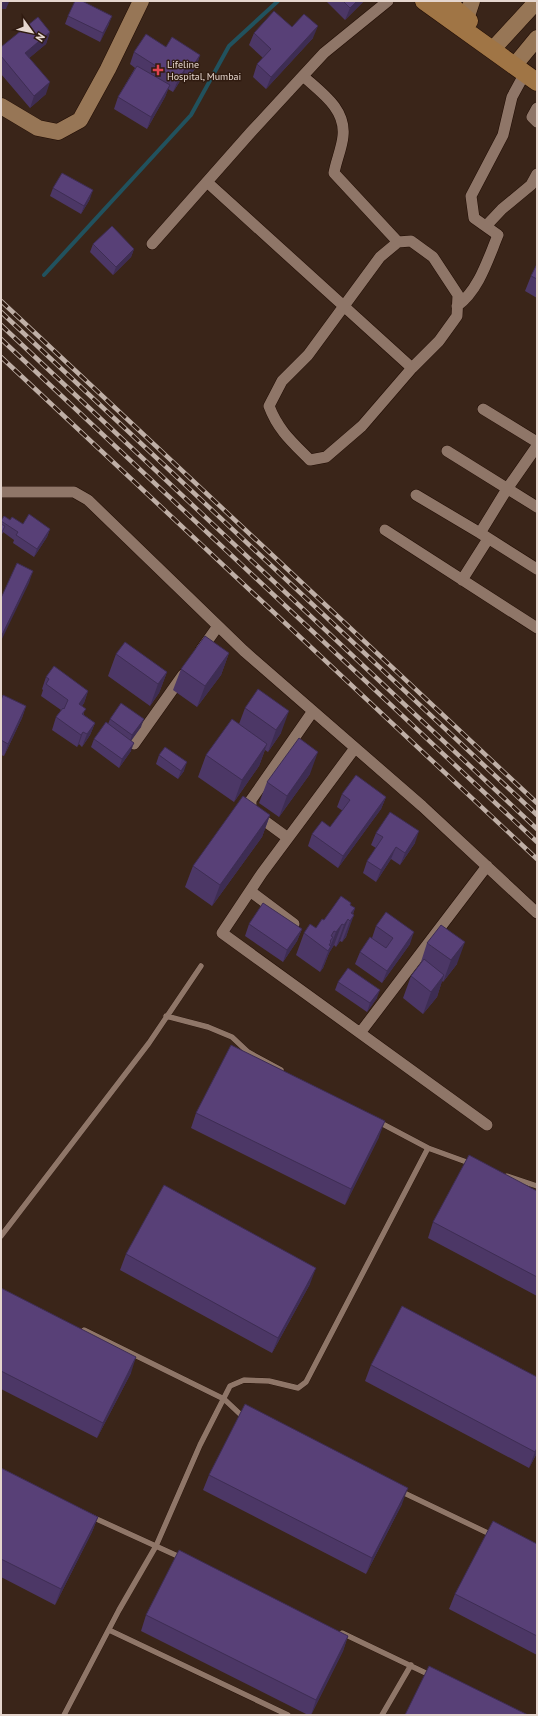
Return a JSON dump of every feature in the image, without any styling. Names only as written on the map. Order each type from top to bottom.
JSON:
[{"type":"main road","points":[[1,106],[38,128],[58,132],[80,120],[108,69],[141,1]]},
{"type":"main road","points":[[424,1],[495,46],[527,69],[537,38]]},
{"type":"main road","points":[[446,1],[495,46]]},
{"type":"main road","points":[[466,18],[472,1]]},
{"type":"main road","points":[[495,46],[537,2]]},
{"type":"street","points":[[152,244],[324,54],[388,1]]},
{"type":"street","points":[[457,306],[465,300],[483,272],[498,235],[474,218],[471,196],[503,135],[512,97],[527,69]]},
{"type":"street","points":[[303,76],[333,103],[343,119],[344,137],[334,173],[398,242]]},
{"type":"street","points":[[537,108],[532,117],[537,122]]},
{"type":"street","points":[[486,226],[502,209],[531,185],[537,174]]},
{"type":"street","points":[[207,182],[412,368]]},
{"type":"street","points":[[411,241],[434,257],[458,295],[457,316],[439,341],[412,368],[362,426],[326,457],[310,460],[289,440],[275,422],[269,406],[282,381],[308,355],[380,257],[398,242],[411,241]]},
{"type":"street","points":[[483,409],[537,442]]},
{"type":"street","points":[[462,580],[507,489],[537,446]]},
{"type":"street","points":[[447,451],[537,507]]},
{"type":"street","points":[[1,492],[74,492],[88,500],[244,651],[422,806],[537,913]]},
{"type":"street","points":[[416,494],[537,569]]},
{"type":"street","points":[[385,530],[537,628]]},
{"type":"street","points":[[134,744],[218,626]]},
{"type":"street","points":[[288,838],[251,811],[250,800],[314,712]]},
{"type":"street","points":[[355,748],[288,838],[222,933],[486,1125]]},
{"type":"street","points":[[360,1033],[487,866]]},
{"type":"street","points":[[250,891],[294,924]]},
{"type":"lane","points":[[1,1236],[144,1049],[201,966]]},
{"type":"lane","points":[[166,1016],[208,1027],[232,1037],[248,1052],[290,1074]]},
{"type":"lane","points":[[372,1118],[428,1148],[480,1167]]},
{"type":"lane","points":[[64,1715],[156,1546],[200,1445],[230,1386],[244,1380],[269,1382],[298,1388],[306,1382],[428,1148]]},
{"type":"lane","points":[[502,1175],[537,1186]]},
{"type":"lane","points":[[78,1327],[224,1399],[240,1414],[255,1420]]},
{"type":"lane","points":[[397,1489],[503,1541]]},
{"type":"lane","points":[[85,1514],[191,1563]]},
{"type":"lane","points":[[333,1629],[439,1679]]},
{"type":"lane","points":[[109,1630],[288,1715]]},
{"type":"lane","points":[[382,1715],[411,1665]]},
{"type":"building","points":[[75,1],[82,1],[112,16],[103,33],[68,16]]},
{"type":"building","points":[[343,1],[357,1],[350,8]]},
{"type":"building","points":[[274,11],[292,27],[304,14],[318,26],[271,77],[257,64],[271,49],[254,33]]},
{"type":"building","points":[[38,17],[50,32],[25,53],[50,82],[34,96],[1,56],[1,47]]},
{"type":"building","points":[[146,34],[166,47],[172,37],[200,55],[191,69],[187,66],[178,80],[134,52]]},
{"type":"building","points":[[137,66],[170,85],[151,117],[118,97]]},
{"type":"building","points":[[62,173],[93,190],[84,206],[53,188]]},
{"type":"building","points":[[112,226],[134,249],[116,267],[93,244]]},
{"type":"building","points":[[537,264],[537,279],[531,276]]},
{"type":"building","points":[[29,514],[50,529],[37,549],[16,535],[18,532],[1,521],[4,516],[10,520],[12,517],[23,524]]},
{"type":"building","points":[[1,524],[5,526],[1,534]]},
{"type":"building","points":[[17,563],[33,571],[1,635],[1,598]]},
{"type":"building","points":[[205,636],[229,653],[205,686],[181,669]]},
{"type":"building","points":[[125,642],[167,672],[158,684],[116,654]]},
{"type":"building","points":[[54,666],[88,691],[79,704],[86,709],[82,714],[95,723],[87,734],[83,732],[81,735],[56,717],[63,708],[64,709],[68,700],[46,684],[49,679],[46,677]]},
{"type":"building","points":[[258,689],[289,711],[276,730],[245,708]]},
{"type":"building","points":[[3,695],[26,706],[8,744],[1,740],[1,700]]},
{"type":"building","points":[[121,703],[144,719],[132,735],[110,719]]},
{"type":"building","points":[[232,719],[267,744],[242,780],[206,755]]},
{"type":"building","points":[[106,722],[134,743],[122,759],[94,739]]},
{"type":"building","points":[[299,738],[318,752],[287,796],[267,782]]},
{"type":"building","points":[[165,747],[187,762],[181,771],[159,755]]},
{"type":"building","points":[[356,775],[386,797],[343,856],[312,834],[322,821],[330,827],[350,800],[342,794]]},
{"type":"building","points":[[243,796],[270,815],[220,885],[193,866]]},
{"type":"building","points":[[390,812],[419,831],[405,853],[396,847],[381,870],[367,861],[383,837],[376,833]]},
{"type":"building","points":[[341,896],[355,908],[351,913],[354,915],[350,921],[348,919],[336,932],[334,931],[329,945],[331,946],[328,951],[304,933],[310,924],[316,928],[322,919],[324,920]]},
{"type":"building","points":[[263,903],[302,929],[287,950],[249,924]]},
{"type":"building","points":[[386,912],[414,932],[387,971],[360,952],[370,937],[386,948],[393,938],[376,926]]},
{"type":"building","points":[[441,925],[465,942],[451,960],[427,943]]},
{"type":"building","points":[[424,959],[444,975],[431,992],[411,976]]},
{"type":"building","points":[[348,968],[380,990],[370,1003],[338,982]]},
{"type":"building","points":[[231,1045],[385,1121],[351,1189],[196,1113]]},
{"type":"building","points":[[469,1155],[537,1191],[537,1277],[433,1222]]},
{"type":"building","points":[[164,1185],[316,1268],[278,1338],[126,1254]]},
{"type":"building","points":[[1,1288],[136,1357],[103,1423],[1,1371]]},
{"type":"building","points":[[402,1306],[537,1377],[537,1448],[535,1452],[371,1365]]},
{"type":"building","points":[[245,1404],[408,1488],[372,1558],[209,1475]]},
{"type":"building","points":[[1,1468],[98,1517],[61,1589],[1,1559]]},
{"type":"building","points":[[493,1521],[537,1544],[537,1636],[455,1594]]},
{"type":"building","points":[[179,1550],[348,1636],[316,1700],[146,1615]]},
{"type":"building","points":[[429,1666],[528,1715],[405,1715]]},
{"type":"waterway","points":[[44,275],[191,115],[229,46],[278,1]]},
{"type":"railway","points":[[1,301],[537,803]]},
{"type":"railway","points":[[1,312],[537,815]]},
{"type":"railway","points":[[1,325],[537,829]]},
{"type":"railway","points":[[1,339],[537,842]]},
{"type":"railway","points":[[1,357],[537,859]]},
{"type":"place","name":"Lifeline Hospital, Mumbai","points":[[158,70]]}]
